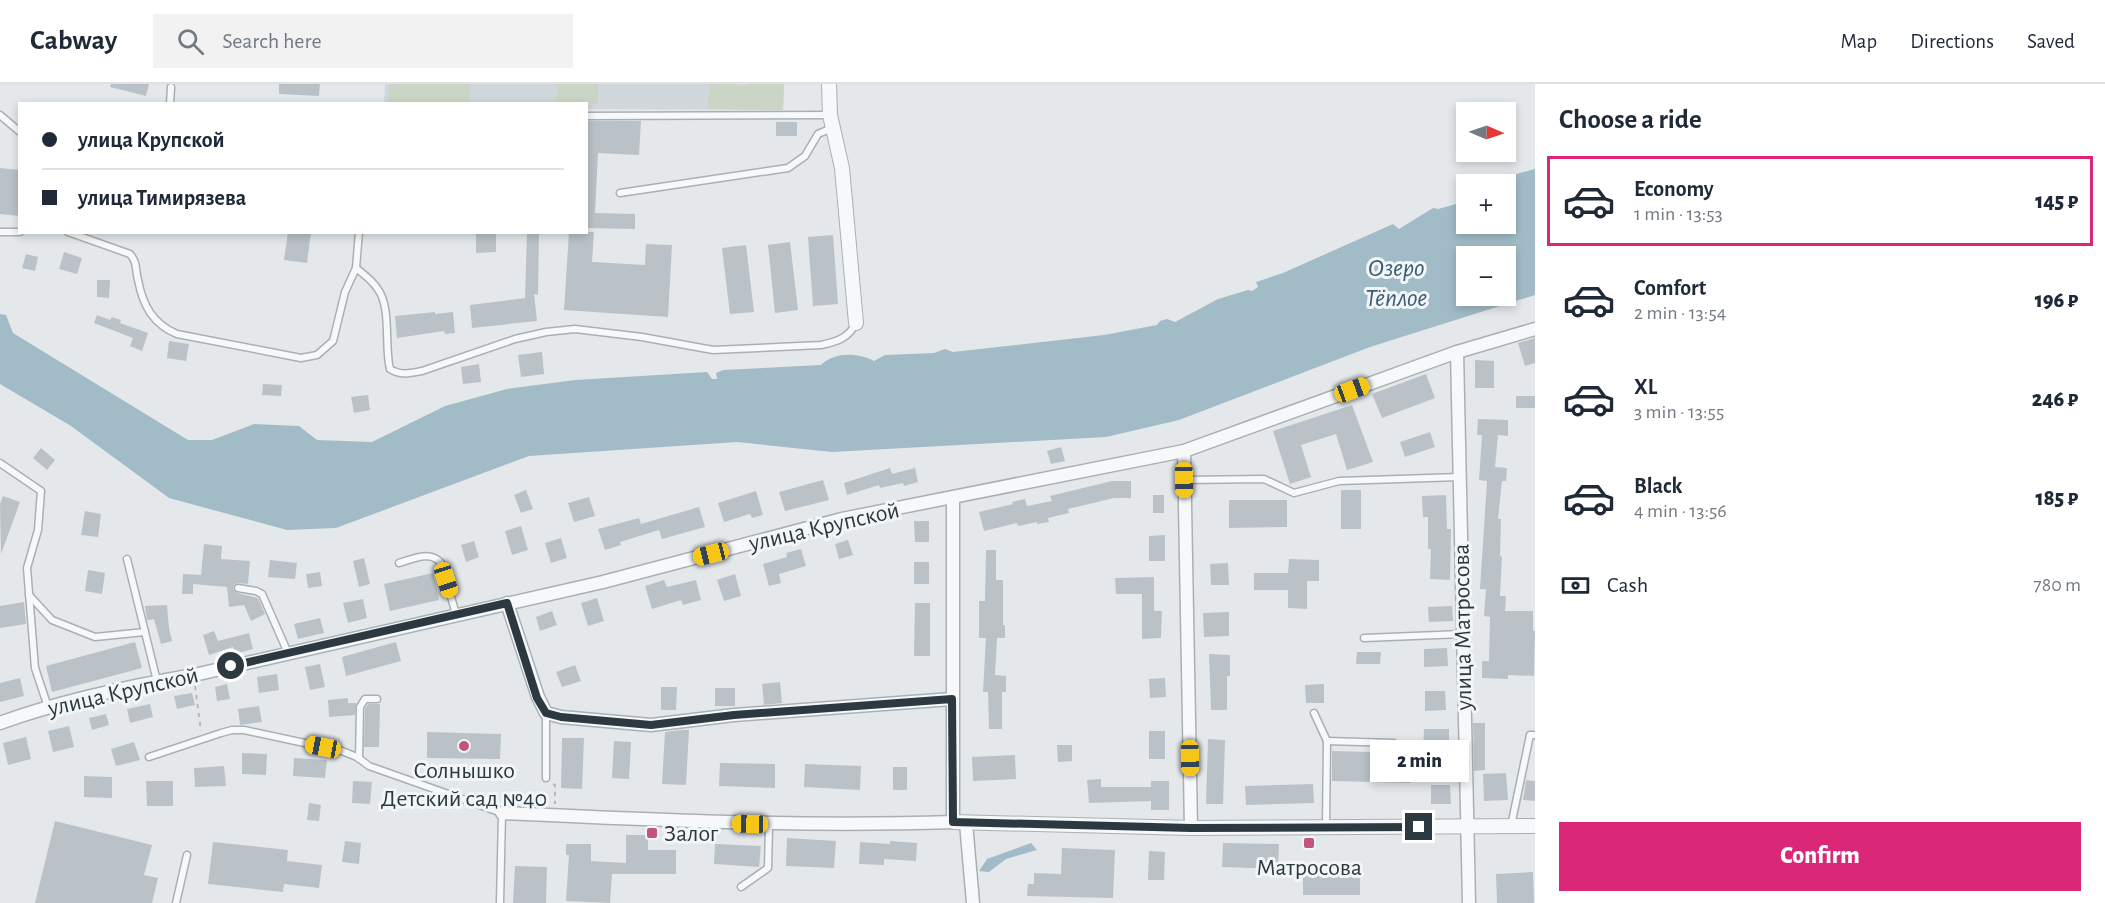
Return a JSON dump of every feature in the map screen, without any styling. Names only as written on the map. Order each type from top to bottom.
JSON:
[{"type":"street","points":[[829,84],[831,121],[842,168],[856,323]]},
{"type":"street","name":"улица Крупской","points":[[0,723],[48,708],[156,681],[194,675],[603,582],[842,519],[1184,452],[1457,352],[1535,329]]},
{"type":"street","name":"улица Матросова","points":[[1457,352],[1469,903]]},
{"type":"street","points":[[1184,452],[1191,828]]},
{"type":"street","points":[[953,498],[952,699],[959,822],[973,903]]},
{"type":"street","points":[[507,603],[537,698],[546,713],[561,717],[651,725],[734,715],[952,699]]},
{"type":"street","points":[[502,813],[769,824],[870,825],[959,822],[1191,828],[1535,826]]},
{"type":"lane","points":[[170,102],[171,87]]},
{"type":"lane","points":[[0,115],[18,130]]},
{"type":"lane","points":[[588,116],[831,121]]},
{"type":"lane","points":[[620,193],[788,168],[805,156],[818,134],[831,121]]},
{"type":"lane","points":[[0,232],[18,232]]},
{"type":"lane","points":[[74,234],[130,254],[136,262],[141,294],[153,318],[162,328],[177,334],[302,358],[317,355],[333,341],[345,292],[356,268],[359,234]]},
{"type":"lane","points":[[356,268],[376,286],[381,294],[386,316],[387,358],[390,369],[396,373],[408,374],[515,339],[546,332],[575,329],[596,331],[713,350],[822,345],[837,341],[848,334],[856,323]]},
{"type":"lane","points":[[0,463],[41,491],[38,530],[27,568],[35,668],[48,708]]},
{"type":"lane","points":[[1184,480],[1264,480],[1294,493],[1339,481],[1459,477]]},
{"type":"lane","points":[[399,563],[429,556],[441,563],[456,614]]},
{"type":"lane","points":[[127,559],[156,681]]},
{"type":"lane","points":[[238,588],[262,594],[288,653]]},
{"type":"lane","points":[[29,595],[52,620],[95,637],[145,632]]},
{"type":"lane","points":[[1364,638],[1462,634]]},
{"type":"lane","points":[[359,759],[360,706],[365,699],[377,699]]},
{"type":"lane","points":[[546,713],[546,778]]},
{"type":"lane","points":[[1314,713],[1327,741],[1326,827]]},
{"type":"lane","points":[[149,757],[232,730],[244,730],[342,751],[369,766],[502,813],[500,903]]},
{"type":"lane","points":[[1511,827],[1530,735],[1535,735]]},
{"type":"lane","points":[[1327,741],[1394,743]]},
{"type":"lane","points":[[741,887],[768,868],[769,824]]},
{"type":"lane","points":[[176,903],[187,855]]},
{"type":"path","points":[[194,675],[202,739]]},
{"type":"path","points":[[546,778],[555,785],[555,815]]},
{"type":"shaded area","points":[[385,84],[784,84],[783,110],[588,109],[588,102],[384,102]]},
{"type":"shaded area","points":[[389,84],[470,84],[469,102],[388,102]]},
{"type":"shaded area","points":[[557,84],[598,84],[598,104],[556,102]]},
{"type":"shaded area","points":[[709,84],[747,86],[747,84],[784,84],[783,110],[708,109]]},
{"type":"water","name":"Озеро Тёплое","points":[[1535,169],[1535,295],[1516,301],[1516,246],[1456,246],[1456,306],[1500,306],[1370,347],[1179,420],[1106,437],[832,452],[737,442],[529,456],[336,528],[287,530],[169,498],[71,426],[0,384],[0,314],[6,315],[13,333],[188,440],[212,440],[254,424],[299,426],[317,440],[372,442],[445,406],[507,389],[575,380],[707,372],[712,379],[717,379],[716,373],[723,370],[821,365],[832,358],[846,355],[861,356],[874,361],[885,355],[934,353],[945,349],[953,352],[1104,335],[1157,325],[1160,321],[1167,319],[1175,322],[1218,299],[1248,290],[1252,291],[1258,287],[1256,282],[1283,273],[1393,224],[1399,229],[1433,208],[1438,209],[1456,204],[1456,234],[1516,234],[1516,174]]},
{"type":"water","points":[[1031,843],[1037,850],[1006,859],[989,872],[979,871],[987,859]]},
{"type":"building","points":[[111,84],[149,84],[146,96],[110,87]]},
{"type":"building","points":[[279,84],[320,84],[319,96],[279,94]]},
{"type":"building","points":[[588,121],[641,121],[639,155],[598,153],[595,213],[635,214],[635,229],[588,228]]},
{"type":"building","points":[[776,122],[797,122],[797,136],[776,136]]},
{"type":"building","points":[[0,168],[18,170],[18,216],[0,214]]},
{"type":"building","points":[[594,232],[592,262],[645,265],[646,244],[672,245],[668,317],[564,310],[569,234]]},
{"type":"building","points":[[288,234],[311,234],[307,263],[284,260]]},
{"type":"building","points":[[476,234],[496,234],[496,252],[476,253]]},
{"type":"building","points":[[527,234],[539,234],[538,295],[534,294],[537,321],[472,328],[470,305],[525,298]]},
{"type":"building","points":[[833,235],[838,304],[813,306],[808,237]]},
{"type":"building","points":[[790,242],[798,310],[775,313],[768,245]]},
{"type":"building","points":[[746,245],[754,312],[730,314],[722,248]]},
{"type":"building","points":[[64,252],[82,258],[77,274],[59,269]]},
{"type":"building","points":[[26,254],[38,257],[35,271],[22,268]]},
{"type":"building","points":[[97,280],[110,280],[109,298],[97,297]]},
{"type":"building","points":[[435,312],[435,314],[453,312],[455,333],[445,334],[444,331],[397,338],[395,316]]},
{"type":"building","points":[[97,315],[110,320],[112,317],[121,320],[120,323],[148,333],[142,351],[130,346],[133,338],[94,323]]},
{"type":"building","points":[[1535,338],[1535,363],[1525,366],[1518,343]]},
{"type":"building","points":[[169,341],[189,344],[186,361],[167,358]]},
{"type":"building","points":[[542,352],[544,374],[521,377],[518,355]]},
{"type":"building","points":[[1475,360],[1494,361],[1494,388],[1475,388]]},
{"type":"building","points":[[479,364],[481,382],[463,384],[461,367]]},
{"type":"building","points":[[1426,374],[1435,398],[1382,418],[1372,394]]},
{"type":"building","points":[[263,384],[282,385],[281,396],[262,395]]},
{"type":"building","points":[[368,395],[370,410],[354,413],[351,397]]},
{"type":"building","points":[[1516,396],[1535,396],[1535,408],[1516,408]]},
{"type":"building","points":[[1352,405],[1373,462],[1347,470],[1336,434],[1301,445],[1311,477],[1290,484],[1273,431]]},
{"type":"building","points":[[1478,419],[1508,420],[1508,436],[1498,435],[1495,467],[1507,468],[1506,481],[1502,481],[1498,519],[1501,519],[1500,556],[1502,557],[1500,596],[1506,596],[1505,611],[1533,611],[1534,676],[1508,675],[1508,679],[1482,678],[1482,661],[1489,661],[1490,617],[1484,616],[1486,589],[1480,589],[1487,481],[1479,480],[1482,435],[1477,435]]},
{"type":"building","points":[[1430,432],[1435,447],[1405,457],[1400,442]]},
{"type":"building","points":[[1061,447],[1065,461],[1051,464],[1047,451]]},
{"type":"building","points":[[41,448],[55,460],[47,470],[33,458]]},
{"type":"building","points":[[890,468],[892,474],[915,468],[918,482],[880,488],[879,485],[847,495],[844,483]]},
{"type":"building","points":[[823,480],[829,500],[785,511],[779,492]]},
{"type":"building","points":[[1112,481],[1131,481],[1131,498],[1114,498],[1068,509],[1069,513],[1048,518],[1049,522],[1018,526],[1017,523],[984,531],[979,512],[1025,499],[1027,506],[1052,501],[1050,496]]},
{"type":"building","points":[[526,490],[533,509],[521,513],[514,495]]},
{"type":"building","points":[[1341,490],[1361,490],[1361,529],[1341,529]]},
{"type":"building","points":[[756,491],[763,515],[752,518],[750,514],[724,522],[718,503]]},
{"type":"building","points":[[1153,495],[1164,495],[1164,513],[1153,513]]},
{"type":"building","points":[[1446,495],[1447,529],[1451,529],[1450,580],[1430,579],[1431,549],[1428,549],[1428,517],[1423,517],[1422,496]]},
{"type":"building","points":[[3,496],[20,502],[1,554],[0,504]]},
{"type":"building","points":[[589,497],[595,516],[574,522],[568,503]]},
{"type":"building","points":[[1229,500],[1287,500],[1287,527],[1229,528]]},
{"type":"building","points":[[699,507],[705,527],[662,539],[659,530],[620,542],[621,545],[605,550],[598,529],[639,518],[641,524]]},
{"type":"building","points":[[85,511],[101,514],[98,537],[81,535]]},
{"type":"building","points":[[914,521],[929,521],[929,542],[915,542]]},
{"type":"building","points":[[521,526],[528,550],[512,555],[505,531]]},
{"type":"building","points":[[1165,535],[1165,561],[1149,561],[1149,536]]},
{"type":"building","points":[[561,538],[567,558],[551,563],[545,543]]},
{"type":"building","points":[[848,540],[853,555],[839,559],[835,544]]},
{"type":"building","points":[[474,541],[479,557],[466,562],[461,545]]},
{"type":"building","points":[[204,544],[222,546],[221,559],[250,561],[248,584],[237,583],[233,589],[237,593],[258,598],[265,614],[251,621],[244,605],[229,607],[227,587],[193,584],[193,594],[182,594],[183,574],[201,575]]},
{"type":"building","points":[[801,549],[806,566],[779,574],[781,583],[769,586],[763,564],[787,557],[786,553]]},
{"type":"building","points":[[986,550],[996,550],[996,580],[1003,580],[1005,638],[997,638],[995,675],[1006,676],[1006,692],[1002,692],[1002,729],[989,729],[988,692],[983,692],[986,638],[979,638],[979,601],[985,601]]},
{"type":"building","points":[[364,558],[370,584],[359,587],[353,561]]},
{"type":"building","points":[[1289,559],[1319,560],[1319,581],[1307,581],[1307,609],[1288,608],[1288,590],[1254,590],[1254,573],[1288,573]]},
{"type":"building","points":[[270,560],[297,563],[295,579],[268,577]]},
{"type":"building","points":[[914,562],[929,562],[929,584],[914,584]]},
{"type":"building","points":[[1228,563],[1229,585],[1211,585],[1210,564]]},
{"type":"building","points":[[88,570],[105,573],[102,594],[85,591]]},
{"type":"building","points":[[320,572],[322,586],[308,588],[306,574]]},
{"type":"building","points":[[433,573],[439,600],[390,611],[384,584]]},
{"type":"building","points":[[735,574],[741,596],[724,601],[717,580]]},
{"type":"building","points":[[1154,577],[1154,611],[1162,611],[1161,638],[1142,639],[1142,594],[1116,594],[1115,578]]},
{"type":"building","points":[[664,580],[667,587],[696,580],[701,600],[683,605],[681,600],[652,609],[645,586]]},
{"type":"building","points":[[597,598],[604,621],[588,626],[581,603]]},
{"type":"building","points":[[363,599],[367,618],[348,623],[343,603]]},
{"type":"building","points":[[24,602],[26,624],[0,628],[0,606]]},
{"type":"building","points":[[915,603],[930,603],[930,656],[914,656]]},
{"type":"building","points":[[167,605],[172,641],[161,644],[154,619],[147,620],[145,606]]},
{"type":"building","points":[[1452,606],[1453,621],[1429,622],[1428,607]]},
{"type":"building","points":[[552,611],[557,625],[540,631],[536,617]]},
{"type":"building","points":[[1229,612],[1229,636],[1204,637],[1203,613]]},
{"type":"building","points":[[320,618],[324,633],[298,639],[294,624]]},
{"type":"building","points":[[214,631],[218,641],[249,633],[253,649],[235,654],[233,647],[209,655],[203,635]]},
{"type":"building","points":[[135,642],[142,668],[52,692],[46,666]]},
{"type":"building","points":[[396,642],[401,661],[346,676],[342,657]]},
{"type":"building","points":[[1447,648],[1448,666],[1424,667],[1424,649]]},
{"type":"building","points":[[1357,652],[1381,652],[1380,664],[1356,664]]},
{"type":"building","points":[[1209,654],[1230,655],[1230,676],[1227,676],[1227,710],[1211,710]]},
{"type":"building","points":[[320,664],[325,687],[310,690],[305,667]]},
{"type":"building","points":[[575,665],[581,681],[562,687],[556,672]]},
{"type":"building","points":[[277,674],[279,690],[259,693],[257,677]]},
{"type":"building","points":[[20,678],[24,696],[0,702],[0,683]]},
{"type":"building","points":[[1165,678],[1166,697],[1150,698],[1149,679]]},
{"type":"building","points":[[780,682],[782,703],[764,705],[762,684]]},
{"type":"building","points":[[227,684],[230,699],[217,701],[215,687]]},
{"type":"building","points":[[1324,684],[1324,703],[1306,703],[1305,685]]},
{"type":"building","points":[[661,687],[677,687],[676,710],[661,710]]},
{"type":"building","points":[[715,688],[735,688],[735,706],[715,706]]},
{"type":"building","points":[[1425,691],[1445,691],[1446,710],[1425,711]]},
{"type":"building","points":[[192,693],[195,705],[177,709],[174,696]]},
{"type":"building","points":[[348,698],[348,703],[356,703],[355,715],[329,717],[328,700]]},
{"type":"building","points":[[150,704],[153,717],[130,723],[127,709]]},
{"type":"building","points":[[368,704],[380,704],[379,747],[364,747],[365,709]]},
{"type":"building","points":[[259,706],[262,722],[240,725],[238,709]]},
{"type":"building","points":[[106,714],[109,725],[92,730],[89,718]]},
{"type":"building","points":[[1473,723],[1485,723],[1485,770],[1474,771]]},
{"type":"building","points":[[69,726],[74,747],[53,752],[48,731]]},
{"type":"building","points":[[1424,729],[1449,729],[1449,751],[1423,751]]},
{"type":"building","points":[[689,730],[686,785],[662,784],[665,732]]},
{"type":"building","points":[[1149,731],[1165,731],[1165,759],[1149,759]]},
{"type":"building","name":"Солнышко Детский сад №40","points":[[427,732],[501,734],[500,759],[427,758]]},
{"type":"building","points":[[26,737],[31,759],[8,765],[3,743]]},
{"type":"building","points":[[562,738],[584,738],[582,789],[561,788]]},
{"type":"building","points":[[1208,739],[1225,740],[1223,804],[1206,804]]},
{"type":"building","points":[[614,741],[631,742],[629,779],[612,778]]},
{"type":"building","points":[[134,742],[140,760],[116,766],[111,749]]},
{"type":"building","points":[[1057,745],[1072,745],[1072,761],[1058,762]]},
{"type":"building","points":[[1332,751],[1411,753],[1410,783],[1332,781]]},
{"type":"building","points":[[242,753],[267,754],[266,775],[242,774]]},
{"type":"building","points":[[1015,755],[1016,779],[973,781],[972,757]]},
{"type":"building","points":[[294,758],[327,760],[325,778],[293,776]]},
{"type":"building","points":[[720,763],[775,764],[775,788],[719,786]]},
{"type":"building","points":[[805,764],[861,766],[860,790],[804,787]]},
{"type":"building","points":[[224,766],[226,786],[195,787],[194,768]]},
{"type":"building","points":[[893,767],[907,767],[907,790],[893,790]]},
{"type":"building","points":[[1506,773],[1508,800],[1484,801],[1483,774]]},
{"type":"building","points":[[84,776],[112,777],[112,798],[84,797]]},
{"type":"building","points":[[1101,779],[1101,787],[1151,787],[1151,781],[1169,781],[1169,810],[1151,810],[1151,801],[1089,803],[1087,780]]},
{"type":"building","points":[[1526,780],[1535,781],[1535,801],[1523,800]]},
{"type":"building","points":[[146,781],[173,781],[173,806],[147,806]]},
{"type":"building","points":[[353,781],[372,782],[370,804],[352,803]]},
{"type":"building","points":[[1313,784],[1314,803],[1246,805],[1245,786]]},
{"type":"building","points":[[1431,785],[1450,785],[1451,804],[1431,804]]},
{"type":"building","points":[[309,803],[321,805],[319,821],[307,820]]},
{"type":"building","points":[[55,821],[152,845],[144,875],[158,878],[152,903],[35,903]]},
{"type":"building","points":[[626,835],[648,835],[648,850],[676,850],[676,874],[612,874],[610,903],[566,901],[569,855],[566,855],[566,844],[591,844],[591,861],[626,863]]},
{"type":"building","points":[[787,838],[836,841],[834,868],[786,866]]},
{"type":"building","points":[[345,841],[361,843],[359,864],[342,862]]},
{"type":"building","points":[[890,841],[917,843],[916,861],[884,859],[884,865],[859,864],[860,842],[890,844]]},
{"type":"building","points":[[213,842],[288,850],[287,861],[322,865],[319,888],[284,884],[283,892],[208,884]]},
{"type":"building","points":[[1223,843],[1279,844],[1278,869],[1222,867]]},
{"type":"building","points":[[715,844],[761,846],[759,867],[714,864]]},
{"type":"building","points":[[1062,848],[1115,850],[1113,898],[1027,896],[1028,884],[1034,884],[1034,873],[1061,874]]},
{"type":"building","points":[[1149,851],[1165,852],[1164,880],[1148,880]]},
{"type":"building","points":[[515,866],[547,867],[546,903],[513,903]]},
{"type":"building","points":[[1360,870],[1360,895],[1303,895],[1303,871]]},
{"type":"building","points":[[1533,872],[1534,903],[1497,903],[1496,874]]},
{"type":"place","name":"Солнышко Детский сад №40","points":[[464,746]]},
{"type":"place","name":"Залог","points":[[652,833]]},
{"type":"place","name":"Матросова","points":[[1309,843]]},
{"type":"route","points":[[231,666],[507,603],[537,698],[546,713],[561,717],[651,725],[734,715],[952,699],[953,822],[1191,828],[1419,827]]}]
